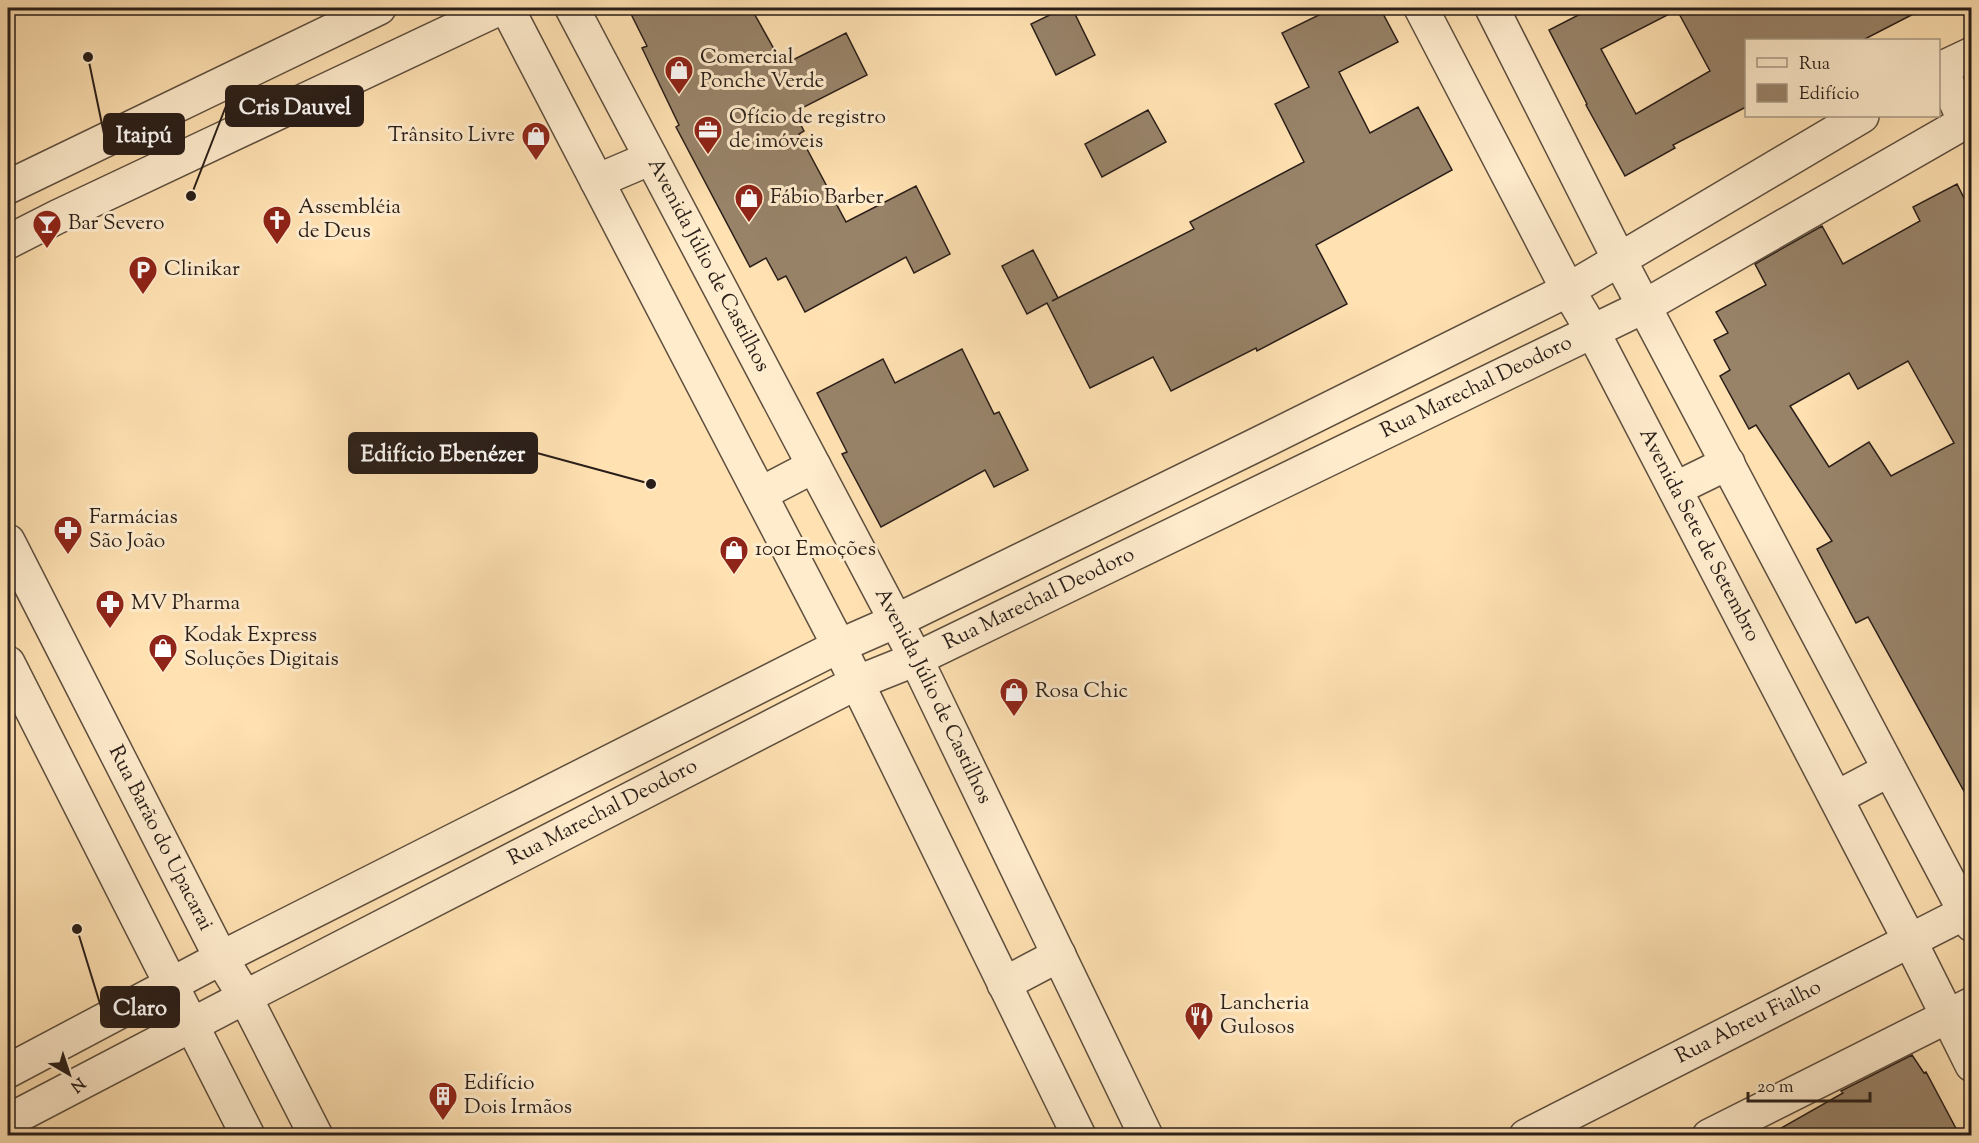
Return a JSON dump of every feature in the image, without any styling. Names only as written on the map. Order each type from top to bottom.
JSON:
[{"type":"street","points":[[57,217],[20,181],[379,8]]},
{"type":"street","points":[[8,242],[500,8]]},
{"type":"street","points":[[507,8],[839,646],[1079,1136]]},
{"type":"street","name":"Avenida Júlio de Castilhos","points":[[572,8],[916,658],[1146,1136]]},
{"type":"street","name":"Avenida Sete de Setembro","points":[[1421,8],[1568,290],[1593,332],[1910,941],[1959,1010],[1971,1065]]},
{"type":"street","points":[[1492,8],[1618,259],[1969,916]]},
{"type":"street","points":[[321,36],[342,82]]},
{"type":"street","points":[[1968,120],[1940,69],[1971,54]]},
{"type":"street","name":"Rua Marechal Deodoro","points":[[8,1071],[221,958],[839,646],[896,621],[1568,290],[1860,117]]},
{"type":"street","name":"Rua Marechal Deodoro","points":[[8,1121],[244,997],[856,683],[916,658],[1645,306],[1968,120]]},
{"type":"street","points":[[597,181],[651,158]]},
{"type":"street","points":[[1254,446],[1274,484]]},
{"type":"street","points":[[1675,489],[1728,464]]},
{"type":"street","points":[[760,494],[814,466]]},
{"type":"street","points":[[1077,531],[1097,571]]},
{"type":"street","name":"Rua Barão do Upacarai","points":[[8,541],[221,958],[244,997],[316,1136]]},
{"type":"street","points":[[8,663],[248,1136]]},
{"type":"street","points":[[1836,798],[1889,770]]},
{"type":"street","points":[[532,801],[552,839]]},
{"type":"street","name":"Rua Abreu Fialho","points":[[1526,1136],[1910,941],[1969,916]]},
{"type":"street","points":[[1004,984],[1059,956]]},
{"type":"street","points":[[1709,1136],[1959,1010]]},
{"type":"building","points":[[628,8],[751,8],[783,65],[846,33],[867,75],[794,112],[804,131],[799,134],[846,222],[916,186],[950,254],[914,273],[906,257],[805,312],[786,276],[778,280],[766,258],[750,267],[676,127],[679,125],[642,48],[647,46]]},
{"type":"building","points":[[1064,8],[1072,8],[1095,55],[1056,75],[1031,24]]},
{"type":"building","points":[[1333,8],[1380,8],[1398,42],[1339,72],[1370,133],[1418,107],[1452,170],[1316,245],[1347,304],[1257,351],[1256,348],[1171,391],[1153,357],[1090,388],[1047,303],[1027,314],[1002,266],[1033,250],[1058,298],[1194,229],[1190,222],[1304,162],[1275,104],[1309,87],[1282,33]]},
{"type":"building","points":[[1592,8],[1925,8],[1865,39],[1745,39],[1745,108],[1673,145],[1675,148],[1625,176],[1549,30]],"holes":[[[1677,10],[1710,71],[1636,114],[1601,49]]]},
{"type":"building","points":[[1148,110],[1166,142],[1102,177],[1085,144]]},
{"type":"building","points":[[1957,184],[1971,212],[1971,804],[1868,617],[1856,623],[1817,549],[1832,541],[1756,425],[1749,429],[1720,376],[1730,370],[1714,340],[1728,333],[1716,312],[1766,285],[1755,264],[1822,226],[1843,264],[1920,221],[1913,207]],"holes":[[[1908,361],[1954,443],[1891,476],[1869,442],[1829,467],[1790,406],[1849,373],[1858,389]]]},
{"type":"building","points":[[962,349],[994,414],[999,412],[1028,470],[994,487],[985,470],[881,527],[842,454],[847,452],[817,393],[883,359],[895,383]]},
{"type":"building","points":[[1912,1055],[1924,1073],[1926,1072],[1960,1136],[1767,1136],[1843,1093],[1841,1091]]},
{"type":"place","name":"Itaipú","points":[[88,57]]},
{"type":"place","name":"Comercial Ponche Verde","points":[[679,96]]},
{"type":"place","name":"Ofício de registro de imóveis","points":[[708,156]]},
{"type":"place","name":"Trânsito Livre","points":[[536,162]]},
{"type":"place","name":"Cris Dauvel","points":[[191,196]]},
{"type":"place","name":"Fábio Barber","points":[[749,224]]},
{"type":"place","name":"Assembléia de Deus","points":[[277,246]]},
{"type":"place","name":"Bar Severo","points":[[47,250]]},
{"type":"place","name":"Clinikar","points":[[143,296]]},
{"type":"place","name":"Edifício Ebenézer","points":[[651,484]]},
{"type":"place","name":"Farmácias São João","points":[[68,556]]},
{"type":"place","name":"1001 Emoções","points":[[734,576]]},
{"type":"place","name":"MV Pharma","points":[[110,630]]},
{"type":"place","name":"Kodak Express Soluções Digitais","points":[[163,674]]},
{"type":"place","name":"Rosa Chic","points":[[1014,718]]},
{"type":"place","name":"Claro","points":[[77,929]]},
{"type":"place","name":"Lancheria Gulosos","points":[[1199,1042]]},
{"type":"place","name":"Edifício Dois Irmãos","points":[[443,1122]]}]
